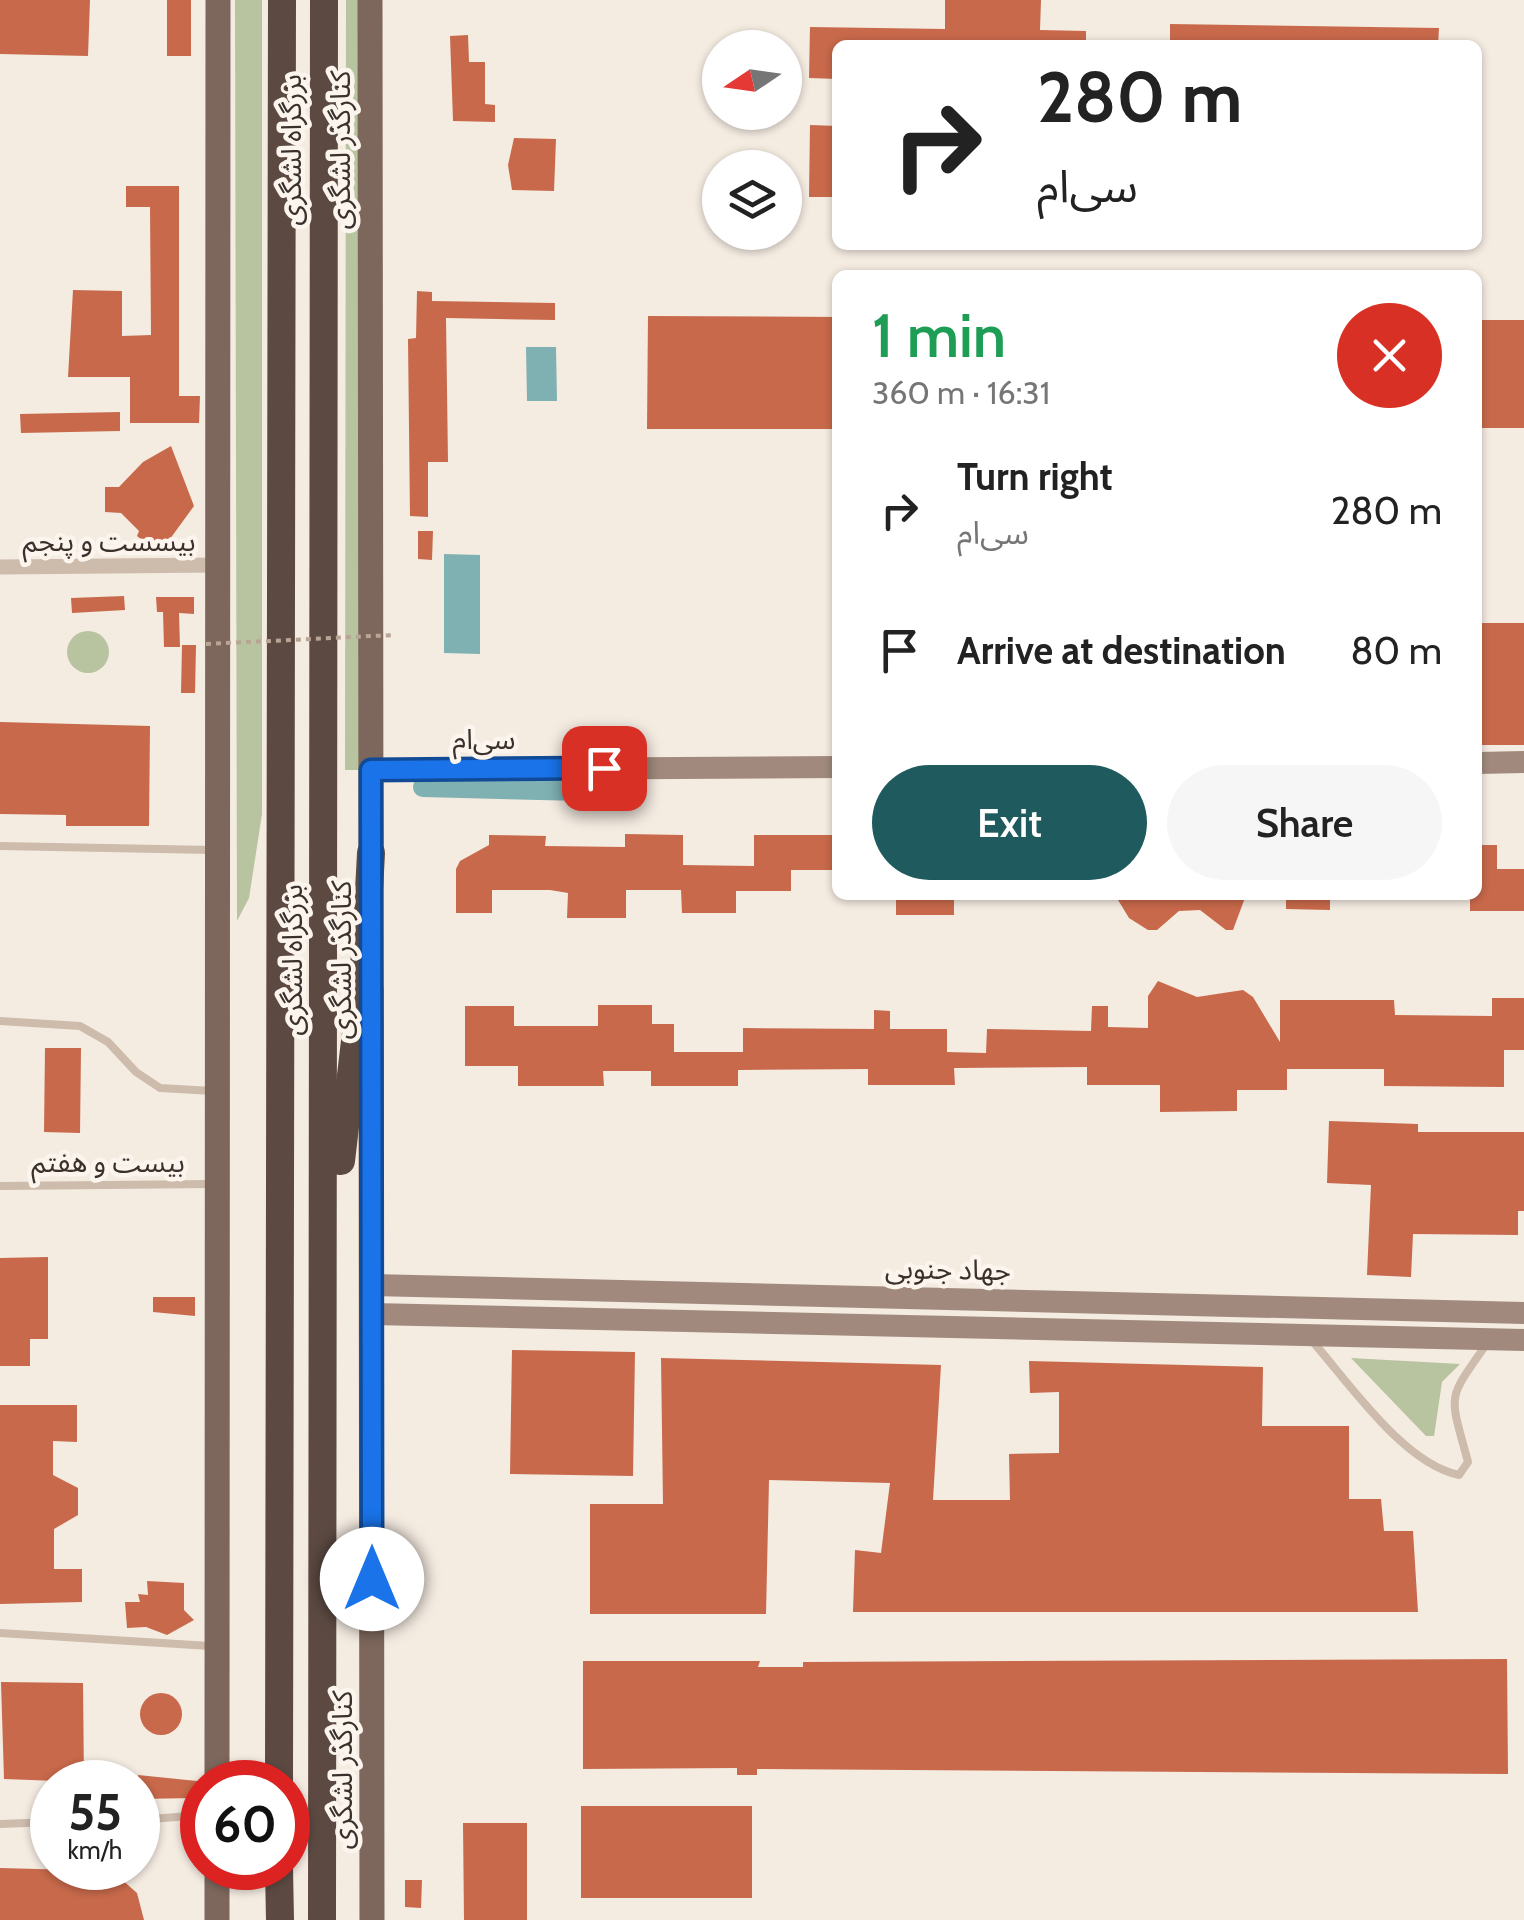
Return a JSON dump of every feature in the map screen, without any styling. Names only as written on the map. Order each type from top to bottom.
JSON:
[{"type":"highway","name":"بزرگراه لشگری","points":[[279,1760],[282,0]]},
{"type":"highway","name":"بزرگراه لشگری","points":[[322,1920],[326,1287],[324,0]]},
{"type":"highway","points":[[326,1287],[366,946],[371,853]]},
{"type":"highway","points":[[280,1890],[280,1920]]},
{"type":"main road","points":[[217,1760],[218,0]]},
{"type":"main road","name":"کنارگذر لشگری","points":[[370,0],[372,1920]]},
{"type":"main road","points":[[217,1890],[217,1920]]},
{"type":"street","name":"بیسست و پنجم","points":[[0,567],[218,566]]},
{"type":"street","points":[[1482,762],[1524,762]]},
{"type":"street","name":"سی‌ام","points":[[371,770],[832,766]]},
{"type":"street","name":"جهاد جنوبی","points":[[372,1285],[1524,1312]]},
{"type":"street","points":[[372,1314],[1524,1340]]},
{"type":"lane","points":[[0,846],[217,850]]},
{"type":"lane","points":[[0,1021],[80,1026],[108,1042],[136,1072],[160,1088],[217,1091]]},
{"type":"lane","name":"بیست و هفتم","points":[[0,1186],[217,1184]]},
{"type":"lane","points":[[1310,1338],[1400,1439],[1423,1459],[1459,1475],[1468,1462],[1452,1396],[1490,1339]]},
{"type":"lane","points":[[0,1633],[217,1646]]},
{"type":"lane","points":[[0,1824],[30,1823]]},
{"type":"path","points":[[206,644],[394,635]]},
{"type":"green space","points":[[235,0],[262,0],[262,814],[249,898],[237,921]]},
{"type":"green space","points":[[346,0],[363,0],[365,770],[345,770]]},
{"type":"green space","points":[[88,631],[103,637],[109,652],[103,667],[88,673],[73,667],[67,652],[73,637]]},
{"type":"green space","points":[[1351,1358],[1460,1364],[1442,1382],[1434,1436],[1426,1436]]},
{"type":"water","points":[[526,347],[556,347],[557,401],[527,401]]},
{"type":"water","points":[[444,554],[480,555],[480,654],[444,653]]},
{"type":"building","points":[[0,0],[90,0],[88,56],[0,54]]},
{"type":"building","points":[[167,0],[191,0],[191,56],[167,56]]},
{"type":"building","points":[[945,0],[1041,0],[1040,30],[1086,31],[1086,40],[832,40],[832,79],[809,78],[810,27],[945,29]]},
{"type":"building","points":[[1170,24],[1439,28],[1438,40],[1170,40]]},
{"type":"building","points":[[468,35],[469,62],[485,62],[485,104],[495,105],[495,122],[453,121],[450,36]]},
{"type":"building","points":[[810,125],[832,126],[832,197],[809,197]]},
{"type":"building","points":[[514,138],[556,139],[554,191],[512,190],[508,165]]},
{"type":"building","points":[[126,186],[179,186],[179,396],[200,396],[199,423],[130,423],[130,377],[68,377],[73,290],[122,291],[122,336],[151,335],[150,207],[126,207]]},
{"type":"building","points":[[417,291],[432,292],[432,301],[555,303],[555,320],[446,318],[448,462],[428,462],[428,517],[410,516],[408,339],[416,338]]},
{"type":"building","points":[[648,316],[832,317],[832,429],[647,429]]},
{"type":"building","points":[[1482,320],[1524,320],[1524,428],[1482,428]]},
{"type":"building","points":[[120,412],[120,431],[21,433],[20,414]]},
{"type":"building","points":[[171,446],[194,506],[159,554],[137,536],[139,531],[121,513],[105,512],[105,487],[119,487],[143,462]]},
{"type":"building","points":[[418,531],[433,531],[432,560],[418,559]]},
{"type":"building","points":[[124,596],[125,610],[72,613],[71,598]]},
{"type":"building","points":[[156,597],[194,597],[194,614],[179,613],[180,647],[164,647],[163,612],[157,612]]},
{"type":"building","points":[[1482,623],[1524,623],[1524,745],[1482,745]]},
{"type":"building","points":[[182,645],[196,645],[195,693],[181,693]]},
{"type":"building","points":[[0,722],[150,726],[149,826],[66,826],[66,815],[0,814]]},
{"type":"building","points":[[625,834],[683,835],[683,865],[754,866],[754,835],[832,835],[832,870],[791,870],[791,891],[736,891],[736,913],[682,913],[681,890],[626,890],[626,918],[567,918],[568,893],[492,890],[492,913],[456,913],[456,869],[460,861],[489,845],[489,835],[546,836],[545,846],[625,847]]},
{"type":"building","points":[[1482,845],[1497,845],[1497,869],[1524,869],[1524,911],[1470,911],[1470,900],[1482,900]]},
{"type":"building","points":[[896,900],[954,900],[954,915],[896,915]]},
{"type":"building","points":[[1118,900],[1244,900],[1233,930],[1226,930],[1200,910],[1179,911],[1157,930],[1148,930],[1129,918]]},
{"type":"building","points":[[1286,900],[1330,900],[1330,910],[1286,909]]},
{"type":"building","points":[[1158,981],[1197,997],[1243,990],[1253,997],[1280,1042],[1280,1000],[1394,1000],[1395,1015],[1492,1016],[1492,998],[1524,998],[1524,1050],[1504,1050],[1504,1087],[1384,1086],[1384,1069],[1287,1069],[1287,1090],[1237,1090],[1237,1111],[1160,1112],[1160,1085],[1087,1085],[1087,1067],[954,1068],[955,1085],[868,1085],[868,1069],[738,1070],[738,1086],[651,1086],[651,1071],[603,1071],[604,1086],[518,1086],[518,1066],[465,1066],[465,1006],[514,1006],[514,1026],[598,1026],[598,1005],[652,1005],[652,1024],[674,1024],[674,1052],[743,1052],[743,1028],[874,1029],[874,1010],[890,1011],[890,1029],[947,1029],[947,1052],[986,1053],[987,1029],[1091,1031],[1092,1006],[1108,1006],[1108,1027],[1148,1028],[1148,996]]},
{"type":"building","points":[[45,1048],[81,1048],[80,1133],[44,1132]]},
{"type":"building","points":[[1329,1121],[1418,1124],[1418,1132],[1524,1132],[1524,1211],[1518,1211],[1518,1235],[1413,1234],[1411,1277],[1367,1275],[1371,1185],[1327,1183]]},
{"type":"building","points":[[48,1257],[48,1339],[30,1339],[30,1366],[0,1366],[0,1258]]},
{"type":"building","points":[[153,1297],[195,1297],[195,1316],[153,1312]]},
{"type":"building","points":[[512,1350],[635,1352],[633,1476],[510,1474]]},
{"type":"building","points":[[661,1358],[941,1365],[933,1500],[1010,1500],[1009,1454],[1059,1453],[1059,1392],[1030,1393],[1029,1361],[1263,1367],[1262,1426],[1349,1426],[1349,1499],[1381,1499],[1384,1531],[1413,1531],[1418,1612],[853,1612],[855,1550],[881,1553],[890,1483],[769,1480],[766,1614],[590,1614],[590,1504],[663,1504]]},
{"type":"building","points":[[0,1405],[77,1405],[77,1442],[53,1441],[53,1475],[78,1488],[78,1515],[54,1529],[54,1569],[82,1569],[82,1602],[0,1604]]},
{"type":"building","points":[[147,1581],[184,1583],[184,1610],[194,1620],[167,1635],[146,1627],[127,1628],[125,1602],[140,1602],[138,1594],[148,1595]]},
{"type":"building","points":[[1507,1659],[1508,1774],[757,1769],[757,1775],[737,1775],[737,1768],[583,1769],[583,1661],[760,1661],[758,1667],[803,1667],[803,1662]]},
{"type":"building","points":[[1,1682],[83,1683],[84,1760],[30,1760],[30,1780],[4,1779]]},
{"type":"building","points":[[161,1693],[176,1699],[182,1714],[176,1729],[161,1735],[146,1729],[140,1714],[146,1699]]},
{"type":"building","points":[[160,1777],[180,1779],[180,1798],[160,1799]]},
{"type":"building","points":[[581,1806],[752,1806],[752,1898],[581,1898]]},
{"type":"building","points":[[463,1823],[527,1823],[527,1920],[464,1920]]},
{"type":"building","points":[[0,1868],[30,1869],[30,1890],[134,1890],[144,1920],[0,1920]]},
{"type":"building","points":[[405,1880],[422,1880],[421,1908],[405,1907]]},
{"type":"waterway","points":[[423,787],[582,791]]},
{"type":"route","points":[[372,1579],[371,770],[604,768]]}]
